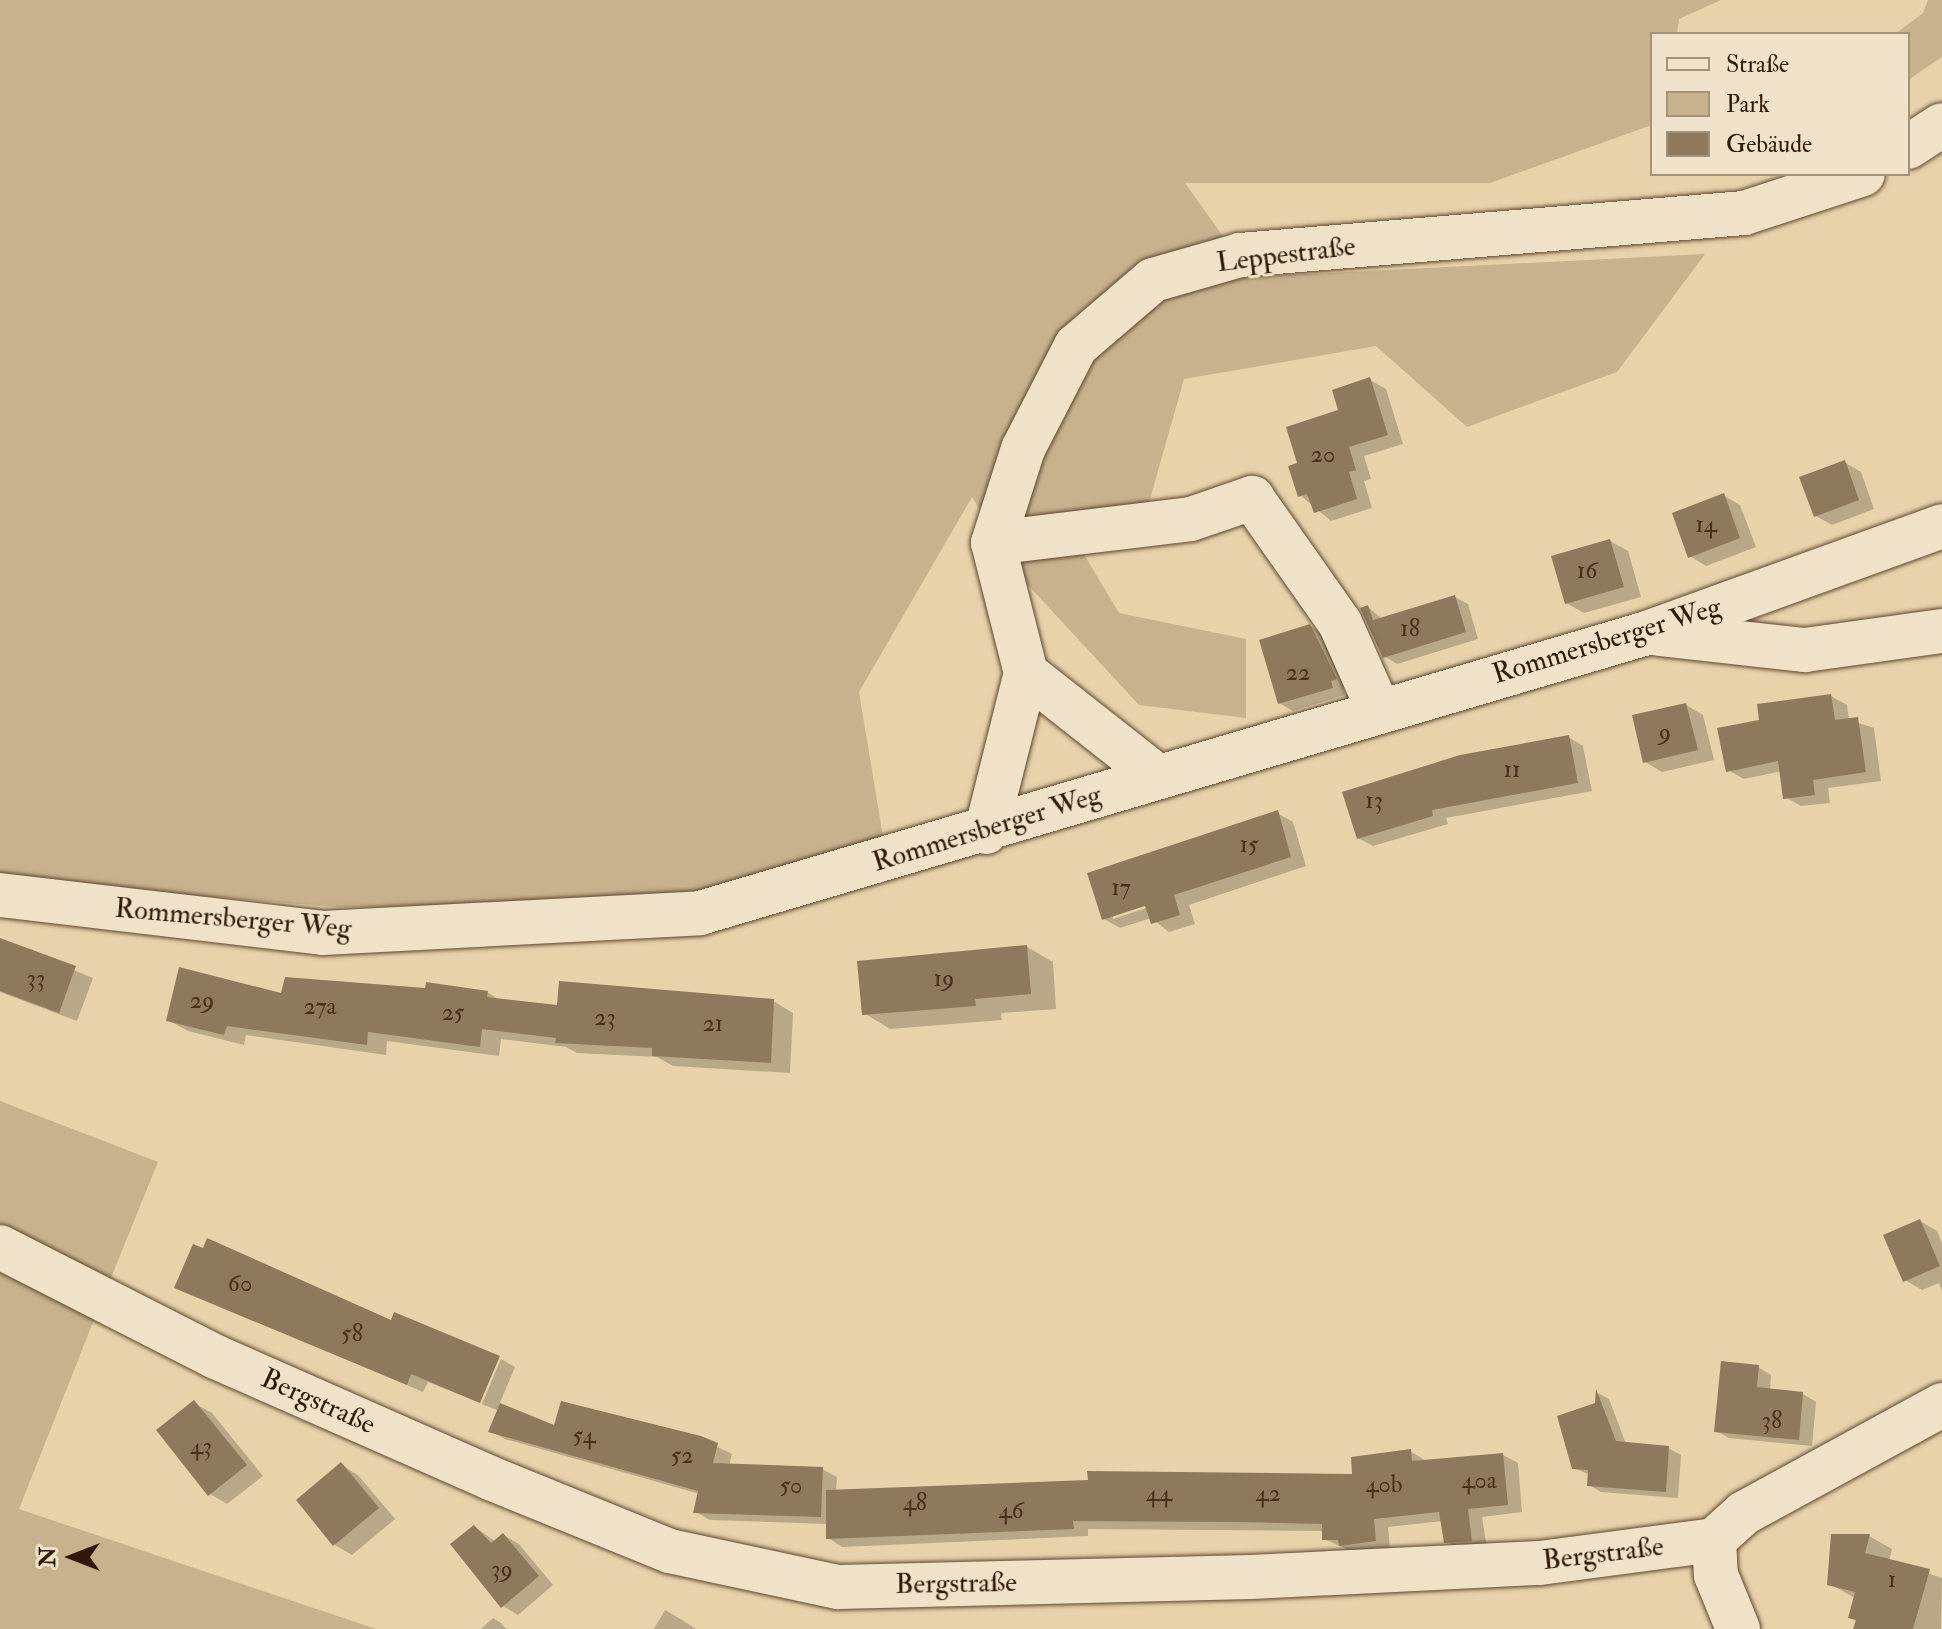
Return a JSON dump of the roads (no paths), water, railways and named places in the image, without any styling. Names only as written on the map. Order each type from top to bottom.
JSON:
[{"type":"street","points":[[1910,146],[1942,125]]},
{"type":"street","name":"Leppestraße","points":[[993,543],[1023,449],[1076,346],[1153,280],[1240,255],[1744,213],[1857,176]]},
{"type":"street","points":[[986,832],[1026,673],[993,543],[1191,519],[1252,498],[1340,623],[1379,711]]},
{"type":"street","name":"Rommersberger Weg","points":[[0,895],[323,933],[700,913],[986,832],[1157,776],[1647,633],[1942,526]]},
{"type":"street","points":[[1647,633],[1805,650],[1942,631]]},
{"type":"street","points":[[1026,673],[1157,776]]},
{"type":"street","name":"Bergstraße","points":[[0,1247],[216,1357],[504,1484],[670,1551],[838,1587],[1251,1577],[1540,1563],[1714,1540]]},
{"type":"street","points":[[1738,1629],[1716,1575],[1714,1540],[1744,1513],[1942,1405]]}]
